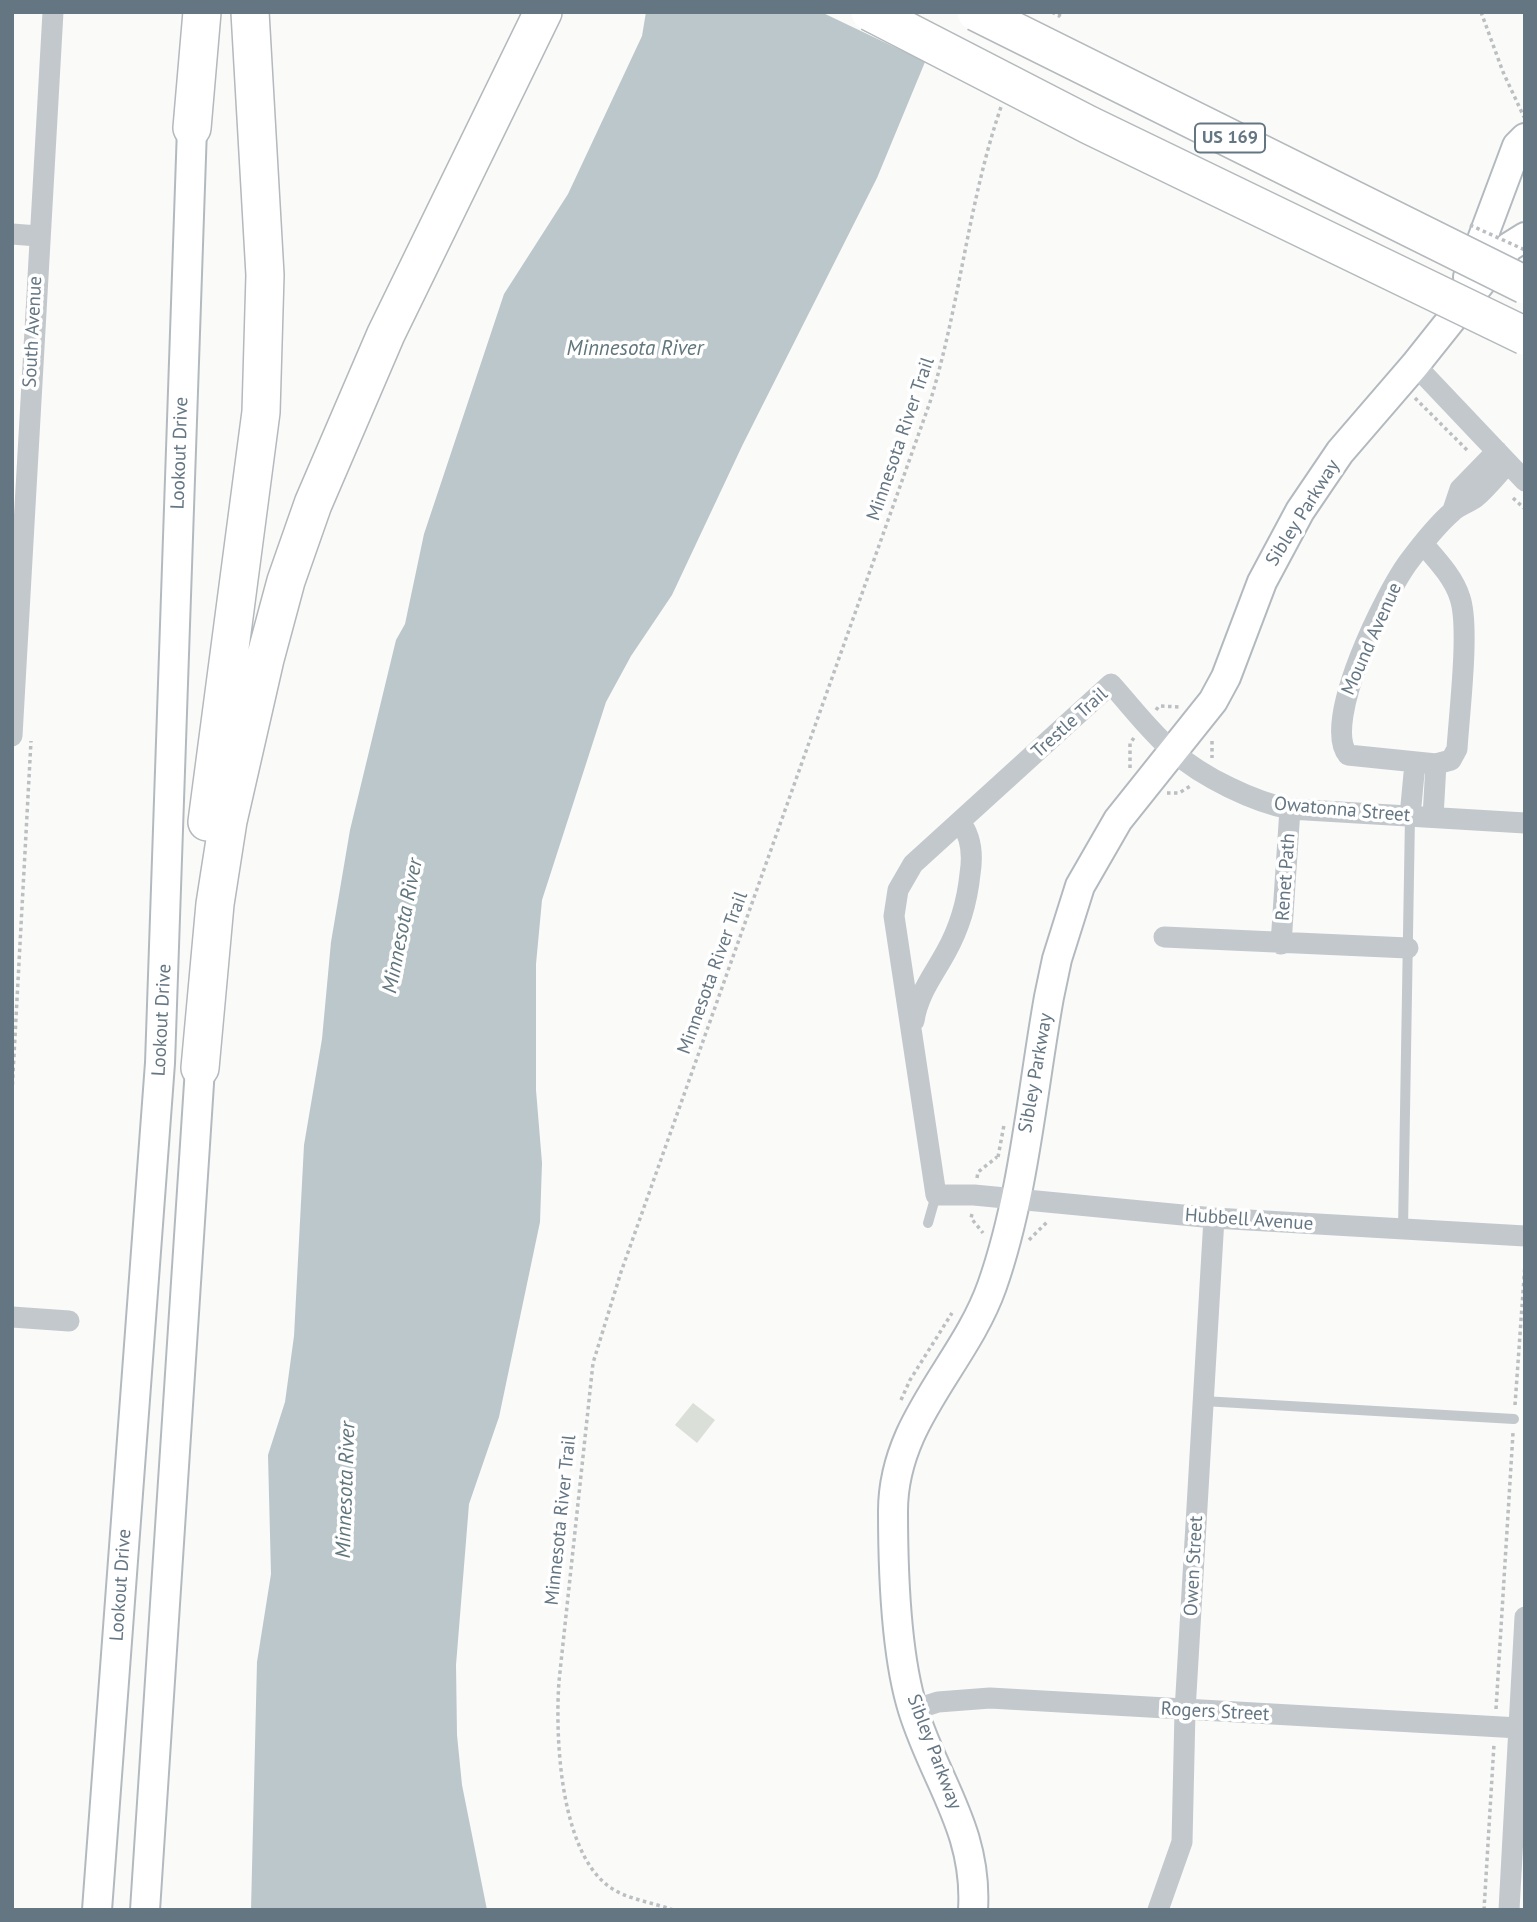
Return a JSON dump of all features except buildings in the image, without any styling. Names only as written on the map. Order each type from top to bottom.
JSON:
[{"type":"highway","points":[[192,128],[200,12]]},
{"type":"highway","points":[[200,1068],[197,908],[216,732],[254,479],[264,350],[265,275],[250,12]]},
{"type":"highway","points":[[200,1068],[215,904],[228,821],[286,581],[313,503],[354,405],[543,12]]},
{"type":"highway","name":"US 169","points":[[870,12],[1360,259],[1525,336]]},
{"type":"highway","name":"US 169","points":[[976,12],[1505,257],[1525,285]]},
{"type":"highway","points":[[1360,259],[1525,363]]},
{"type":"main road","name":"Lookout Drive","points":[[97,1910],[160,1063],[192,128]]},
{"type":"main road","name":"Sibley Parkway","points":[[973,1910],[971,1857],[965,1833],[913,1710],[902,1658],[893,1509],[896,1480],[910,1430],[990,1291],[1001,1259],[1014,1201],[1054,972],[1080,886],[1118,820],[1213,701],[1226,677],[1262,582],[1300,511],[1340,452],[1422,372],[1454,316],[1517,146],[1525,138]]},
{"type":"main road","name":"Sibley Parkway","points":[[1454,316],[1505,257]]},
{"type":"main road","points":[[145,1910],[200,1068]]},
{"type":"main road","points":[[90,1910],[101,1841]]},
{"type":"street","name":"South Avenue","points":[[12,736],[38,236],[53,12]]},
{"type":"street","points":[[12,234],[38,236]]},
{"type":"street","points":[[1422,372],[1525,481]]},
{"type":"street","name":"Mound Avenue","points":[[1436,765],[1348,755],[1341,747],[1339,728],[1346,693],[1387,599],[1410,560],[1453,510],[1474,498],[1502,457]]},
{"type":"street","points":[[1424,545],[1442,566],[1460,598],[1463,622],[1457,749],[1451,760],[1436,765],[1433,817]]},
{"type":"street","name":"Trestle Trail","points":[[936,1195],[894,916],[898,890],[913,864],[1111,684],[1174,752]]},
{"type":"street","name":"Owatonna Street","points":[[1174,752],[1247,797],[1290,809],[1525,823]]},
{"type":"street","points":[[1410,816],[1415,763]]},
{"type":"street","name":"Renet Path","points":[[1281,944],[1290,809]]},
{"type":"street","name":"Trestle Trail","points":[[912,1030],[917,1001],[947,951],[966,908],[972,865],[969,834],[960,822]]},
{"type":"street","name":"Renet Path","points":[[1164,937],[1408,948]]},
{"type":"street","name":"Hubbell Avenue","points":[[936,1195],[974,1195],[1014,1201],[1214,1218],[1525,1236]]},
{"type":"street","name":"Owen Street","points":[[1158,1910],[1182,1842],[1185,1711],[1214,1218]]},
{"type":"street","points":[[12,1317],[69,1321]]},
{"type":"street","points":[[1509,1910],[1522,1756],[1519,1728],[1525,1617]]},
{"type":"street","name":"Rogers Street","points":[[913,1710],[938,1702],[990,1698],[1519,1728]]},
{"type":"lane","points":[[1403,1230],[1410,816]]},
{"type":"lane","points":[[928,1223],[936,1195]]},
{"type":"lane","points":[[1203,1401],[1514,1419]]},
{"type":"path","points":[[1052,12],[1059,16],[1061,12]]},
{"type":"path","points":[[1481,12],[1503,72],[1525,119]]},
{"type":"path","name":"Minnesota River Trail","points":[[673,1910],[620,1893],[593,1872],[577,1846],[563,1775],[557,1724],[559,1681],[593,1363],[621,1272],[930,402],[945,355],[972,210],[1003,101]]},
{"type":"path","points":[[1406,406],[1422,372]]},
{"type":"path","points":[[1161,793],[1188,790],[1213,761],[1211,735]]},
{"type":"path","points":[[1023,1241],[1033,1240],[1047,1225],[1050,1204]]},
{"type":"path","points":[[1484,1910],[1525,1264]]},
{"type":"shaded area","points":[[693,1403],[715,1420],[697,1443],[675,1425]]},
{"type":"water","name":"Minnesota River","points":[[646,12],[958,12],[925,62],[877,178],[743,444],[672,595],[631,656],[606,702],[542,900],[536,964],[536,1090],[542,1163],[540,1222],[499,1417],[469,1504],[456,1665],[457,1735],[462,1785],[487,1910],[251,1910],[257,1662],[271,1574],[268,1455],[285,1402],[294,1336],[304,1145],[322,1039],[331,942],[350,830],[396,640],[405,624],[424,534],[504,294],[568,194],[642,36]]},
{"type":"pier","points":[[821,12],[961,12],[928,63]]}]
